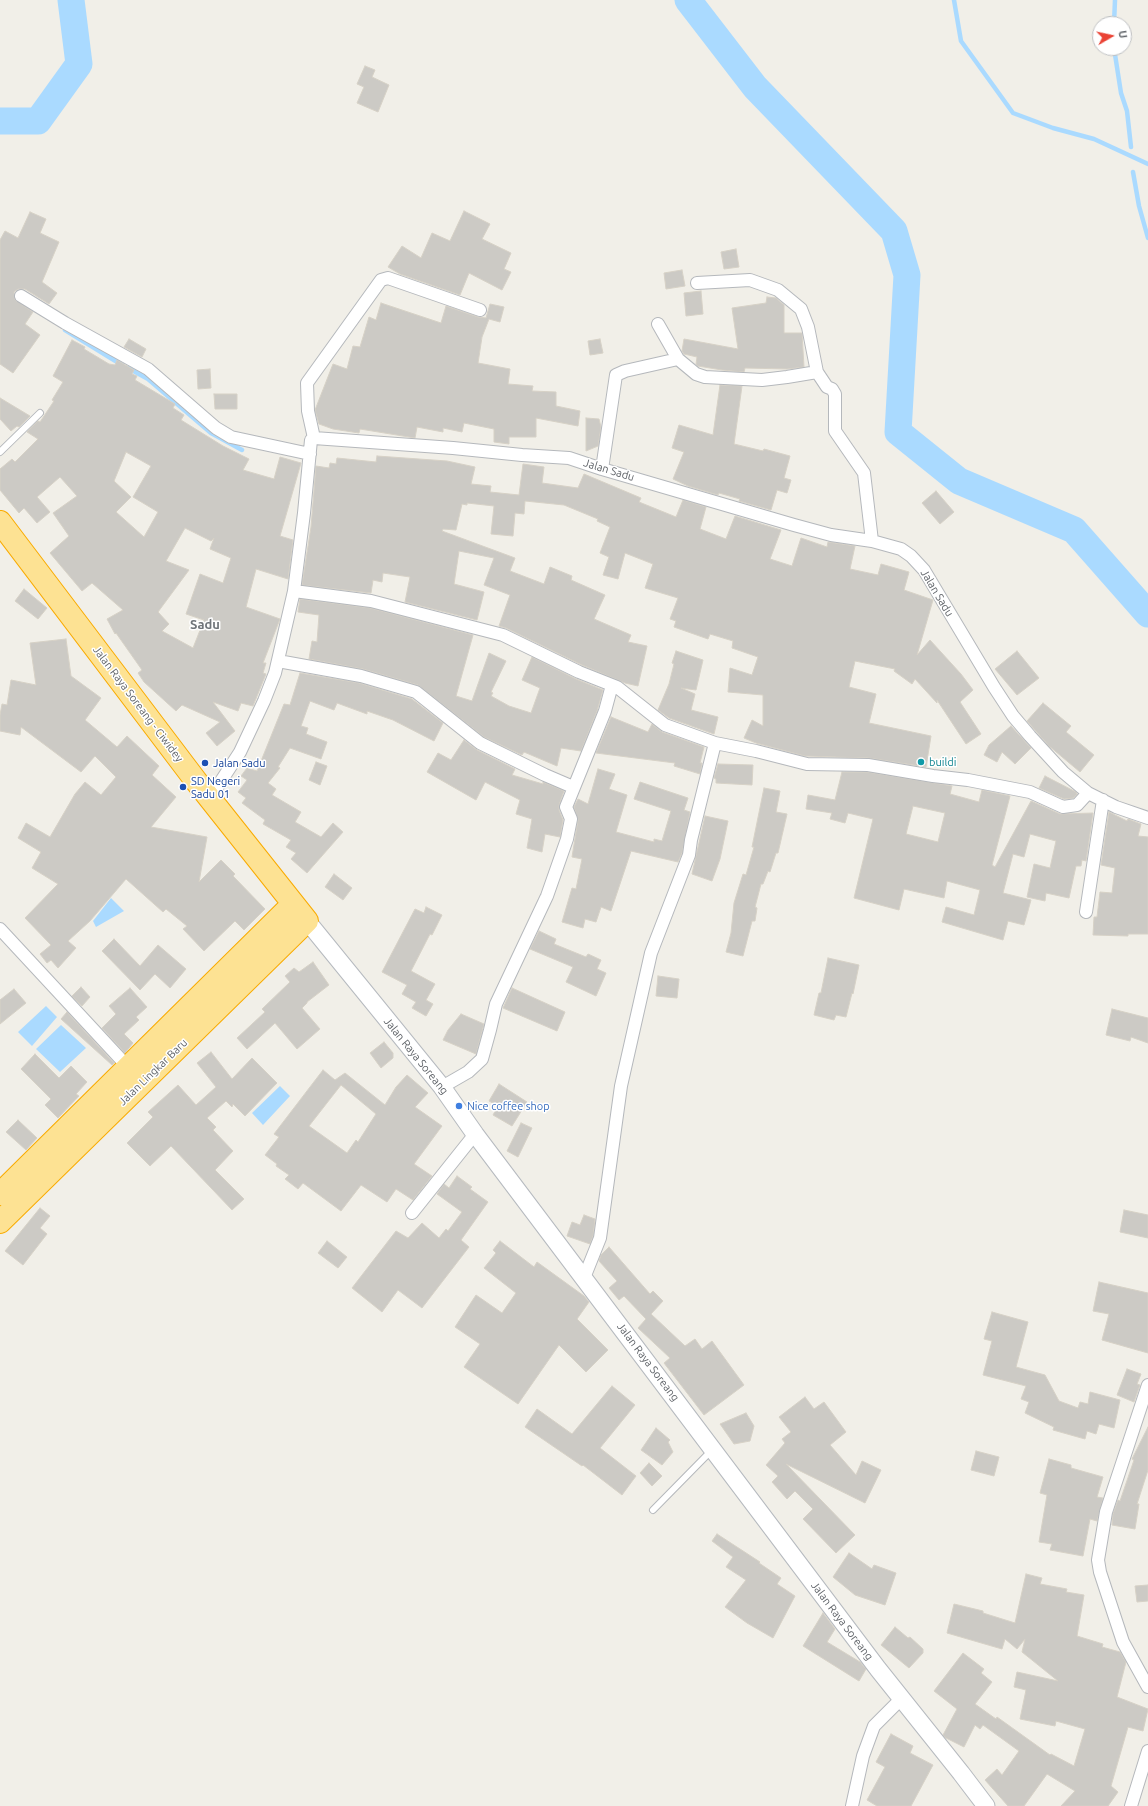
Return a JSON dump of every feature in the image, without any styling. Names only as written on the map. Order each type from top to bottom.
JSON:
[{"type":"highway","name":"Jalan Raya Soreang - Ciwidey","points":[[0,522],[210,798],[292,904],[307,921]]},
{"type":"highway","name":"Jalan Lingkar Baru","points":[[1,1190],[128,1067],[292,904]]},
{"type":"highway","name":"Jalan Lingkar Baru","points":[[0,1222],[307,921]]},
{"type":"main road","name":"Jalan Raya Soreang","points":[[307,921],[442,1086],[475,1134],[714,1449],[878,1669],[986,1806]]},
{"type":"street","points":[[210,798],[240,752],[264,701],[278,661],[294,591],[304,513],[311,440],[314,438],[308,411],[307,383],[381,280],[388,278],[480,310]]},
{"type":"street","points":[[697,283],[750,280],[778,290],[801,309],[805,317],[817,372],[827,387],[832,389],[835,394],[835,431],[864,473],[872,542]]},
{"type":"street","points":[[21,296],[65,323],[148,369],[216,428],[231,437],[310,454]]},
{"type":"street","points":[[658,324],[678,359],[696,374],[705,377],[762,380],[817,372]]},
{"type":"street","points":[[602,469],[616,375],[625,371],[678,359]]},
{"type":"street","name":"Jalan Sadu","points":[[314,438],[568,458],[831,536],[872,542],[901,549],[911,556],[924,570],[1013,716],[1047,755],[1088,793],[1148,818]]},
{"type":"street","points":[[294,591],[371,601],[503,635],[579,672],[617,687],[665,725],[715,743],[756,751],[806,764],[868,765],[933,776],[968,780],[1030,792],[1063,807],[1077,805],[1088,793]]},
{"type":"street","points":[[278,661],[361,676],[416,692],[480,743],[573,787]]},
{"type":"street","points":[[442,1086],[468,1072],[482,1058],[496,1004],[546,896],[567,839],[571,819],[566,808],[573,787],[605,712],[612,685]]},
{"type":"street","points":[[584,1278],[600,1238],[621,1086],[651,954],[690,856],[691,840],[715,743]]},
{"type":"street","points":[[1086,912],[1103,800]]},
{"type":"street","points":[[0,929],[128,1067]]},
{"type":"street","points":[[412,1213],[475,1134]]},
{"type":"street","points":[[1148,1385],[1106,1512],[1098,1560],[1100,1572],[1123,1642],[1148,1687]]},
{"type":"street","points":[[852,1806],[863,1756],[874,1726],[902,1698]]},
{"type":"street","points":[[1132,1806],[1148,1751]]},
{"type":"lane","points":[[0,452],[40,413]]},
{"type":"lane","points":[[653,1510],[714,1449]]},
{"type":"water","points":[[111,898],[124,911],[96,927],[93,921]]},
{"type":"water","points":[[46,1006],[57,1017],[32,1046],[18,1032]]},
{"type":"water","points":[[61,1025],[86,1048],[60,1072],[36,1049]]},
{"type":"water","points":[[280,1086],[290,1096],[263,1125],[252,1113]]},
{"type":"building","points":[[365,66],[375,70],[372,77],[389,85],[378,112],[357,103],[364,87],[357,84]]},
{"type":"building","points":[[464,211],[490,224],[482,239],[511,253],[504,269],[511,272],[502,290],[469,273],[460,295],[400,274],[388,267],[402,246],[421,258],[432,233],[450,241]]},
{"type":"building","points":[[30,212],[46,219],[40,233],[59,242],[42,282],[57,293],[49,304],[25,289],[18,289],[14,292],[15,300],[33,312],[25,324],[40,335],[13,373],[0,364],[0,240],[5,231],[18,238]]},
{"type":"building","points":[[736,249],[739,267],[724,269],[721,252]]},
{"type":"building","points":[[682,270],[685,286],[666,289],[664,273]]},
{"type":"building","points":[[701,291],[703,314],[686,316],[684,293]]},
{"type":"building","points":[[767,297],[776,298],[784,305],[784,333],[802,333],[804,367],[787,369],[745,368],[744,372],[722,370],[698,366],[696,364],[697,357],[684,354],[682,351],[684,339],[738,349],[732,308],[766,303]]},
{"type":"building","points":[[381,303],[441,323],[446,306],[478,317],[486,318],[490,304],[504,307],[500,322],[489,319],[482,337],[478,363],[510,369],[508,384],[533,386],[532,391],[556,392],[556,406],[580,411],[578,426],[536,418],[536,437],[509,437],[509,444],[494,442],[494,429],[464,423],[462,432],[443,428],[443,432],[417,427],[415,438],[360,429],[359,433],[333,429],[319,424],[315,410],[333,364],[347,369],[353,346],[360,347],[369,317],[376,320]]},
{"type":"building","points":[[129,339],[146,349],[142,357],[124,347]]},
{"type":"building","points":[[600,339],[603,353],[590,355],[588,341]]},
{"type":"building","points":[[72,340],[85,347],[84,349],[109,364],[115,365],[117,360],[134,370],[132,374],[137,376],[135,380],[175,404],[173,408],[184,415],[181,420],[223,446],[249,459],[243,470],[274,479],[280,457],[301,463],[280,536],[293,540],[288,579],[256,569],[246,607],[280,619],[263,663],[266,663],[263,673],[266,674],[253,706],[241,703],[238,711],[213,702],[235,731],[217,746],[206,733],[220,722],[182,705],[176,711],[144,682],[138,673],[142,670],[116,633],[115,634],[107,619],[123,610],[92,583],[82,591],[50,553],[69,536],[53,513],[77,496],[60,477],[37,497],[50,512],[37,523],[24,508],[19,513],[0,490],[0,469],[12,459],[15,462],[38,439],[27,432],[38,421],[40,422],[54,401],[52,400],[63,382],[53,376]],"holes":[[[126,452],[151,466],[133,497],[158,512],[144,537],[116,512],[131,497],[114,481]],[[185,528],[211,541],[214,538],[210,549],[231,558],[223,583],[200,574],[186,614],[204,620],[193,648],[162,631],[169,624],[158,612],[189,570],[166,561]]]},
{"type":"building","points":[[210,369],[211,388],[198,389],[197,370]]},
{"type":"building","points":[[720,385],[742,386],[734,444],[763,451],[764,449],[790,456],[784,478],[791,480],[787,493],[777,490],[771,510],[739,501],[740,499],[719,493],[718,495],[688,486],[673,479],[684,452],[672,448],[679,425],[713,435]]},
{"type":"building","points":[[214,394],[237,394],[237,409],[215,409]]},
{"type":"building","points":[[0,398],[30,416],[19,427],[17,426],[11,431],[0,419]]},
{"type":"building","points":[[586,418],[599,419],[601,427],[598,446],[586,451]]},
{"type":"building","points":[[377,456],[447,461],[475,467],[471,484],[491,486],[490,492],[519,495],[523,464],[544,467],[542,483],[578,488],[584,474],[641,498],[639,502],[676,517],[683,500],[706,507],[700,529],[726,539],[735,516],[781,530],[770,559],[792,566],[801,538],[827,547],[828,542],[855,546],[850,569],[878,575],[881,564],[909,572],[904,590],[933,600],[917,655],[930,640],[961,674],[973,690],[960,702],[981,734],[966,744],[937,700],[937,703],[915,679],[912,684],[894,671],[895,669],[855,661],[849,687],[876,694],[869,723],[931,736],[926,767],[869,758],[805,756],[756,743],[744,738],[752,720],[763,726],[763,695],[728,692],[730,668],[752,675],[758,657],[732,648],[733,641],[710,634],[708,639],[674,627],[676,621],[670,619],[678,598],[645,588],[653,564],[625,553],[618,579],[603,575],[609,557],[600,553],[610,527],[597,521],[598,519],[564,505],[525,501],[524,514],[515,513],[513,536],[491,534],[494,506],[467,503],[467,505],[462,504],[456,530],[443,529],[442,531],[515,558],[510,571],[544,584],[550,567],[572,576],[571,580],[605,595],[594,619],[631,635],[628,642],[647,646],[638,686],[625,683],[582,665],[499,626],[510,595],[484,585],[494,558],[459,551],[454,584],[484,592],[477,620],[405,602],[410,577],[383,573],[382,582],[373,580],[371,593],[302,585],[311,527],[316,466],[329,468],[330,463],[336,464],[337,458],[376,462]]},
{"type":"building","points":[[936,491],[954,512],[940,524],[922,503]]},
{"type":"building","points":[[24,589],[47,608],[38,619],[15,601]]},
{"type":"building","points":[[300,599],[370,608],[473,635],[456,696],[472,701],[489,653],[506,661],[491,692],[493,693],[491,696],[509,706],[531,713],[540,688],[522,680],[532,657],[576,679],[603,690],[597,711],[581,751],[561,748],[557,766],[524,752],[522,755],[484,737],[418,685],[363,669],[309,659],[312,641],[317,642],[319,615],[298,612]]},
{"type":"building","points":[[66,639],[71,676],[101,698],[85,720],[117,747],[127,736],[159,766],[152,775],[176,797],[151,827],[207,837],[199,882],[221,860],[235,874],[233,876],[265,909],[244,930],[235,921],[204,951],[183,929],[187,926],[166,909],[163,912],[126,879],[90,921],[68,941],[76,948],[58,968],[51,960],[47,963],[40,954],[51,945],[25,918],[58,884],[32,868],[41,852],[18,838],[26,823],[50,837],[75,794],[85,782],[101,795],[116,777],[95,756],[81,772],[21,727],[20,735],[0,731],[2,704],[7,705],[11,680],[36,685],[30,643]]},
{"type":"building","points":[[676,651],[703,660],[696,690],[681,688],[695,694],[691,710],[718,717],[714,734],[669,718],[658,710],[669,684],[674,664],[672,663]]},
{"type":"building","points":[[1017,651],[1039,678],[1017,695],[995,669]]},
{"type":"building","points":[[300,673],[359,683],[412,699],[443,723],[434,741],[393,720],[367,711],[367,714],[337,703],[334,710],[310,701],[301,726],[308,728],[306,734],[327,742],[321,759],[290,748],[278,767],[280,768],[268,783],[276,789],[272,795],[301,812],[295,822],[321,837],[333,823],[343,832],[307,873],[291,859],[296,853],[286,847],[291,840],[263,824],[265,820],[242,803],[246,798],[238,792],[247,780],[241,776],[247,768],[257,771],[284,704],[290,705]]},
{"type":"building","points":[[1043,703],[1071,726],[1066,732],[1094,755],[1080,772],[1049,746],[1027,721]]},
{"type":"building","points":[[611,717],[648,732],[652,724],[662,732],[704,747],[700,763],[702,763],[700,774],[674,766],[675,763],[596,753]]},
{"type":"building","points":[[1011,726],[1031,748],[1015,764],[1002,752],[997,762],[984,755],[989,745]]},
{"type":"building","points":[[464,740],[477,750],[515,769],[512,775],[543,784],[543,782],[564,791],[559,805],[559,810],[563,820],[560,837],[545,834],[542,852],[527,848],[532,819],[516,814],[520,800],[485,782],[476,800],[427,772],[438,753],[451,760]]},
{"type":"building","points":[[316,762],[327,766],[320,785],[309,780]]},
{"type":"building","points":[[718,764],[753,765],[752,785],[716,783],[716,779],[714,778]]},
{"type":"building","points":[[598,769],[615,774],[609,789],[627,795],[616,832],[654,842],[654,839],[662,841],[671,811],[634,799],[640,782],[688,798],[684,810],[690,812],[682,853],[678,862],[631,851],[611,911],[601,907],[596,922],[585,919],[583,928],[562,922],[572,888],[576,889],[582,859],[572,857],[578,820],[574,807],[578,799],[588,804]]},
{"type":"building","points":[[842,772],[867,772],[952,786],[950,794],[979,802],[982,790],[1010,796],[992,865],[995,867],[1031,801],[1060,814],[1093,813],[1086,861],[1082,860],[1081,866],[1076,866],[1069,898],[1046,893],[1045,901],[1027,897],[1034,864],[1050,868],[1056,841],[1030,834],[1024,857],[1013,854],[1003,893],[1031,900],[1024,925],[1008,921],[1003,940],[942,922],[946,907],[974,915],[980,890],[947,881],[944,898],[904,889],[899,910],[854,898],[873,819],[848,813],[845,823],[830,819],[832,813],[806,809],[808,795],[835,800]],"holes":[[[913,806],[945,813],[938,842],[906,834]]]},
{"type":"building","points":[[1045,776],[1076,792],[1077,794],[1073,798],[1064,799],[1039,788]]},
{"type":"building","points":[[764,788],[780,791],[776,812],[787,814],[778,853],[776,853],[770,872],[768,871],[763,884],[761,884],[755,907],[757,908],[755,921],[752,921],[743,956],[726,952],[731,933],[734,903],[743,874],[746,875],[754,847],[752,847]]},
{"type":"building","points":[[1109,812],[1127,821],[1128,819],[1141,824],[1138,836],[1148,837],[1148,934],[1128,934],[1128,936],[1093,935],[1094,917],[1097,917],[1100,892],[1112,893],[1115,868],[1101,865]]},
{"type":"building","points":[[705,816],[728,821],[720,859],[712,881],[692,874]]},
{"type":"building","points":[[334,874],[352,888],[343,900],[325,887]]},
{"type":"building","points":[[426,907],[442,915],[432,935],[430,934],[411,971],[435,984],[426,1000],[433,1004],[426,1016],[412,1008],[416,1002],[402,994],[407,985],[382,972],[415,909],[424,913]]},
{"type":"building","points":[[539,931],[556,939],[554,944],[586,957],[588,954],[601,960],[597,969],[606,973],[596,996],[566,982],[573,967],[530,949]]},
{"type":"building","points":[[114,939],[140,966],[158,945],[186,969],[170,988],[155,974],[140,990],[102,951]]},
{"type":"building","points":[[828,958],[859,965],[853,994],[852,993],[846,1017],[836,1015],[834,1020],[814,1015],[819,993],[821,993]]},
{"type":"building","points":[[313,962],[329,985],[307,1002],[302,1008],[320,1029],[297,1049],[275,1023],[247,1049],[237,1038],[265,1012],[262,1009],[290,982],[285,976],[294,968],[299,972]]},
{"type":"building","points":[[658,976],[679,979],[677,998],[656,996]]},
{"type":"building","points":[[81,987],[90,997],[82,1006],[72,996]]},
{"type":"building","points":[[130,988],[147,1007],[136,1017],[139,1020],[124,1034],[133,1043],[125,1053],[102,1028],[116,1014],[109,1006]]},
{"type":"building","points":[[512,988],[565,1012],[557,1031],[503,1008]]},
{"type":"building","points":[[14,989],[26,1003],[0,1024],[0,1000]]},
{"type":"building","points":[[1112,1009],[1148,1018],[1148,1043],[1131,1037],[1130,1041],[1106,1035]]},
{"type":"building","points":[[67,1012],[114,1063],[112,1065],[61,1019]]},
{"type":"building","points":[[461,1014],[484,1024],[476,1054],[443,1040],[448,1030]]},
{"type":"building","points":[[384,1042],[393,1053],[393,1058],[381,1068],[370,1053]]},
{"type":"building","points":[[211,1052],[232,1079],[252,1058],[277,1083],[245,1116],[233,1104],[232,1107],[226,1101],[207,1118],[216,1127],[213,1130],[233,1151],[215,1170],[244,1199],[232,1210],[171,1146],[150,1166],[127,1143],[153,1117],[148,1112],[178,1085],[196,1105],[216,1087],[197,1063]]},
{"type":"building","points":[[35,1054],[59,1078],[71,1066],[87,1082],[76,1094],[79,1096],[58,1118],[45,1105],[51,1099],[21,1069]]},
{"type":"building","points":[[323,1070],[335,1080],[345,1073],[385,1105],[396,1087],[407,1075],[428,1093],[415,1107],[442,1126],[414,1164],[432,1176],[413,1200],[396,1189],[387,1202],[361,1185],[341,1211],[303,1183],[298,1189],[285,1179],[289,1175],[276,1166],[277,1164],[265,1155],[279,1137],[274,1134]],"holes":[[[341,1085],[376,1114],[358,1142],[356,1140],[347,1153],[309,1126]]]},
{"type":"building","points":[[499,1084],[527,1102],[512,1126],[493,1115],[498,1106],[489,1101]]},
{"type":"building","points":[[18,1120],[37,1138],[26,1150],[6,1132]]},
{"type":"building","points":[[521,1123],[532,1128],[518,1157],[507,1151]]},
{"type":"building","points":[[457,1176],[472,1187],[470,1189],[488,1202],[461,1240],[469,1247],[422,1308],[398,1290],[382,1312],[352,1288],[396,1231],[408,1238],[422,1223],[439,1238],[446,1229],[448,1231],[462,1212],[437,1194],[444,1184],[449,1188]]},
{"type":"building","points":[[40,1208],[50,1216],[40,1228],[47,1234],[23,1265],[5,1251]]},
{"type":"building","points":[[1124,1210],[1148,1215],[1148,1238],[1120,1232]]},
{"type":"building","points":[[584,1215],[595,1219],[593,1236],[590,1244],[567,1236],[572,1222],[580,1225]]},
{"type":"building","points":[[327,1241],[347,1257],[338,1268],[318,1253]]},
{"type":"building","points":[[500,1241],[534,1267],[537,1262],[584,1296],[589,1302],[577,1319],[608,1350],[586,1372],[559,1345],[518,1404],[464,1367],[480,1344],[455,1327],[476,1295],[502,1313],[516,1293],[484,1268],[496,1253],[493,1250]]},
{"type":"building","points":[[609,1247],[650,1294],[653,1291],[663,1301],[651,1314],[685,1346],[695,1339],[702,1349],[712,1341],[744,1385],[704,1415],[664,1363],[670,1358],[638,1328],[646,1319],[624,1296],[619,1300],[609,1288],[617,1281],[599,1261],[601,1255]]},
{"type":"building","points":[[1099,1282],[1148,1293],[1148,1353],[1102,1340],[1109,1314],[1093,1311]]},
{"type":"building","points":[[992,1312],[1028,1322],[1016,1367],[1045,1375],[1059,1401],[1078,1408],[1080,1402],[1088,1404],[1090,1392],[1120,1400],[1114,1428],[1099,1424],[1096,1434],[1087,1431],[1085,1439],[1053,1430],[1054,1427],[1025,1413],[1029,1402],[1021,1399],[1026,1386],[983,1375],[992,1341],[984,1339]]},
{"type":"building","points":[[1127,1369],[1141,1374],[1137,1384],[1140,1385],[1134,1402],[1117,1395]]},
{"type":"building","points":[[612,1386],[635,1405],[600,1448],[636,1476],[622,1495],[583,1465],[582,1466],[525,1427],[537,1409],[572,1434]]},
{"type":"building","points":[[805,1397],[814,1409],[824,1402],[846,1432],[830,1445],[856,1475],[862,1461],[881,1470],[865,1503],[786,1464],[855,1535],[836,1553],[803,1519],[813,1509],[795,1491],[787,1499],[772,1482],[778,1476],[766,1465],[785,1443],[782,1439],[791,1432],[779,1417]]},
{"type":"building","points":[[746,1413],[754,1426],[750,1441],[734,1444],[720,1424]]},
{"type":"building","points":[[1148,1427],[1148,1470],[1137,1504],[1139,1504],[1135,1529],[1112,1525],[1113,1514],[1118,1500],[1120,1501],[1134,1460],[1132,1459]]},
{"type":"building","points":[[656,1428],[670,1440],[668,1442],[673,1452],[662,1465],[641,1450]]},
{"type":"building","points":[[976,1451],[999,1457],[994,1476],[971,1470]]},
{"type":"building","points":[[1049,1459],[1071,1465],[1071,1468],[1103,1477],[1097,1497],[1103,1498],[1097,1521],[1090,1519],[1083,1556],[1050,1550],[1052,1544],[1039,1542],[1047,1495],[1040,1493]]},
{"type":"building","points":[[649,1463],[662,1476],[652,1486],[640,1473]]},
{"type":"building","points":[[717,1534],[760,1562],[759,1563],[781,1578],[777,1584],[795,1596],[773,1638],[747,1623],[725,1607],[746,1580],[726,1567],[733,1557],[712,1541]]},
{"type":"building","points":[[849,1553],[872,1569],[874,1565],[896,1573],[885,1605],[855,1595],[833,1577]]},
{"type":"building","points":[[1026,1574],[1042,1578],[1040,1584],[1067,1589],[1066,1592],[1084,1595],[1077,1636],[1103,1644],[1102,1647],[1120,1652],[1126,1662],[1117,1697],[1148,1709],[1143,1731],[1128,1727],[1111,1786],[1118,1792],[1108,1806],[1061,1806],[1075,1791],[1047,1774],[1024,1806],[1008,1806],[985,1780],[997,1769],[1002,1775],[1019,1751],[983,1725],[980,1729],[975,1725],[964,1747],[943,1735],[957,1709],[934,1691],[963,1653],[984,1669],[981,1673],[992,1682],[975,1704],[996,1719],[997,1717],[1050,1755],[1051,1754],[1074,1766],[1085,1729],[1056,1721],[1055,1726],[1020,1719],[1026,1690],[1014,1687],[1017,1672],[1058,1681],[1022,1652],[1025,1639],[1017,1649],[1005,1639],[1002,1649],[947,1633],[954,1604],[983,1611],[983,1613],[1015,1623]]},
{"type":"building","points":[[1148,1585],[1148,1601],[1137,1602],[1135,1586]]},
{"type":"building","points":[[823,1613],[835,1629],[827,1642],[860,1662],[866,1669],[859,1681],[803,1646]]},
{"type":"building","points":[[895,1627],[908,1638],[910,1637],[923,1649],[923,1653],[909,1668],[881,1645]]},
{"type":"building","points":[[891,1734],[913,1746],[910,1753],[933,1765],[911,1806],[877,1806],[867,1800],[885,1767],[876,1762]]},
{"type":"waterway","points":[[0,121],[38,121],[79,64],[71,0]]},
{"type":"waterway","points":[[688,0],[755,87],[894,231],[907,275],[898,432],[959,481],[1074,530],[1148,614]]},
{"type":"waterway","points":[[954,0],[961,41],[1013,113],[1053,128],[1094,139],[1148,164]]},
{"type":"waterway","points":[[1114,16],[1115,0]]},
{"type":"waterway","points":[[1115,56],[1121,93],[1127,111],[1131,147]]},
{"type":"waterway","points":[[1133,172],[1139,206],[1148,238]]},
{"type":"waterway","points":[[65,330],[122,365]]},
{"type":"waterway","points":[[128,368],[148,379],[211,433],[242,450]]},
{"type":"place","name":"buildi","points":[[921,762]]},
{"type":"place","name":"Jalan Sadu","points":[[205,763]]},
{"type":"place","name":"SD Negeri Sadu 01","points":[[183,787]]},
{"type":"place","name":"Nice coffee shop","points":[[459,1106]]},
{"type":"district","name":"Sadu","points":[[205,625]]}]
